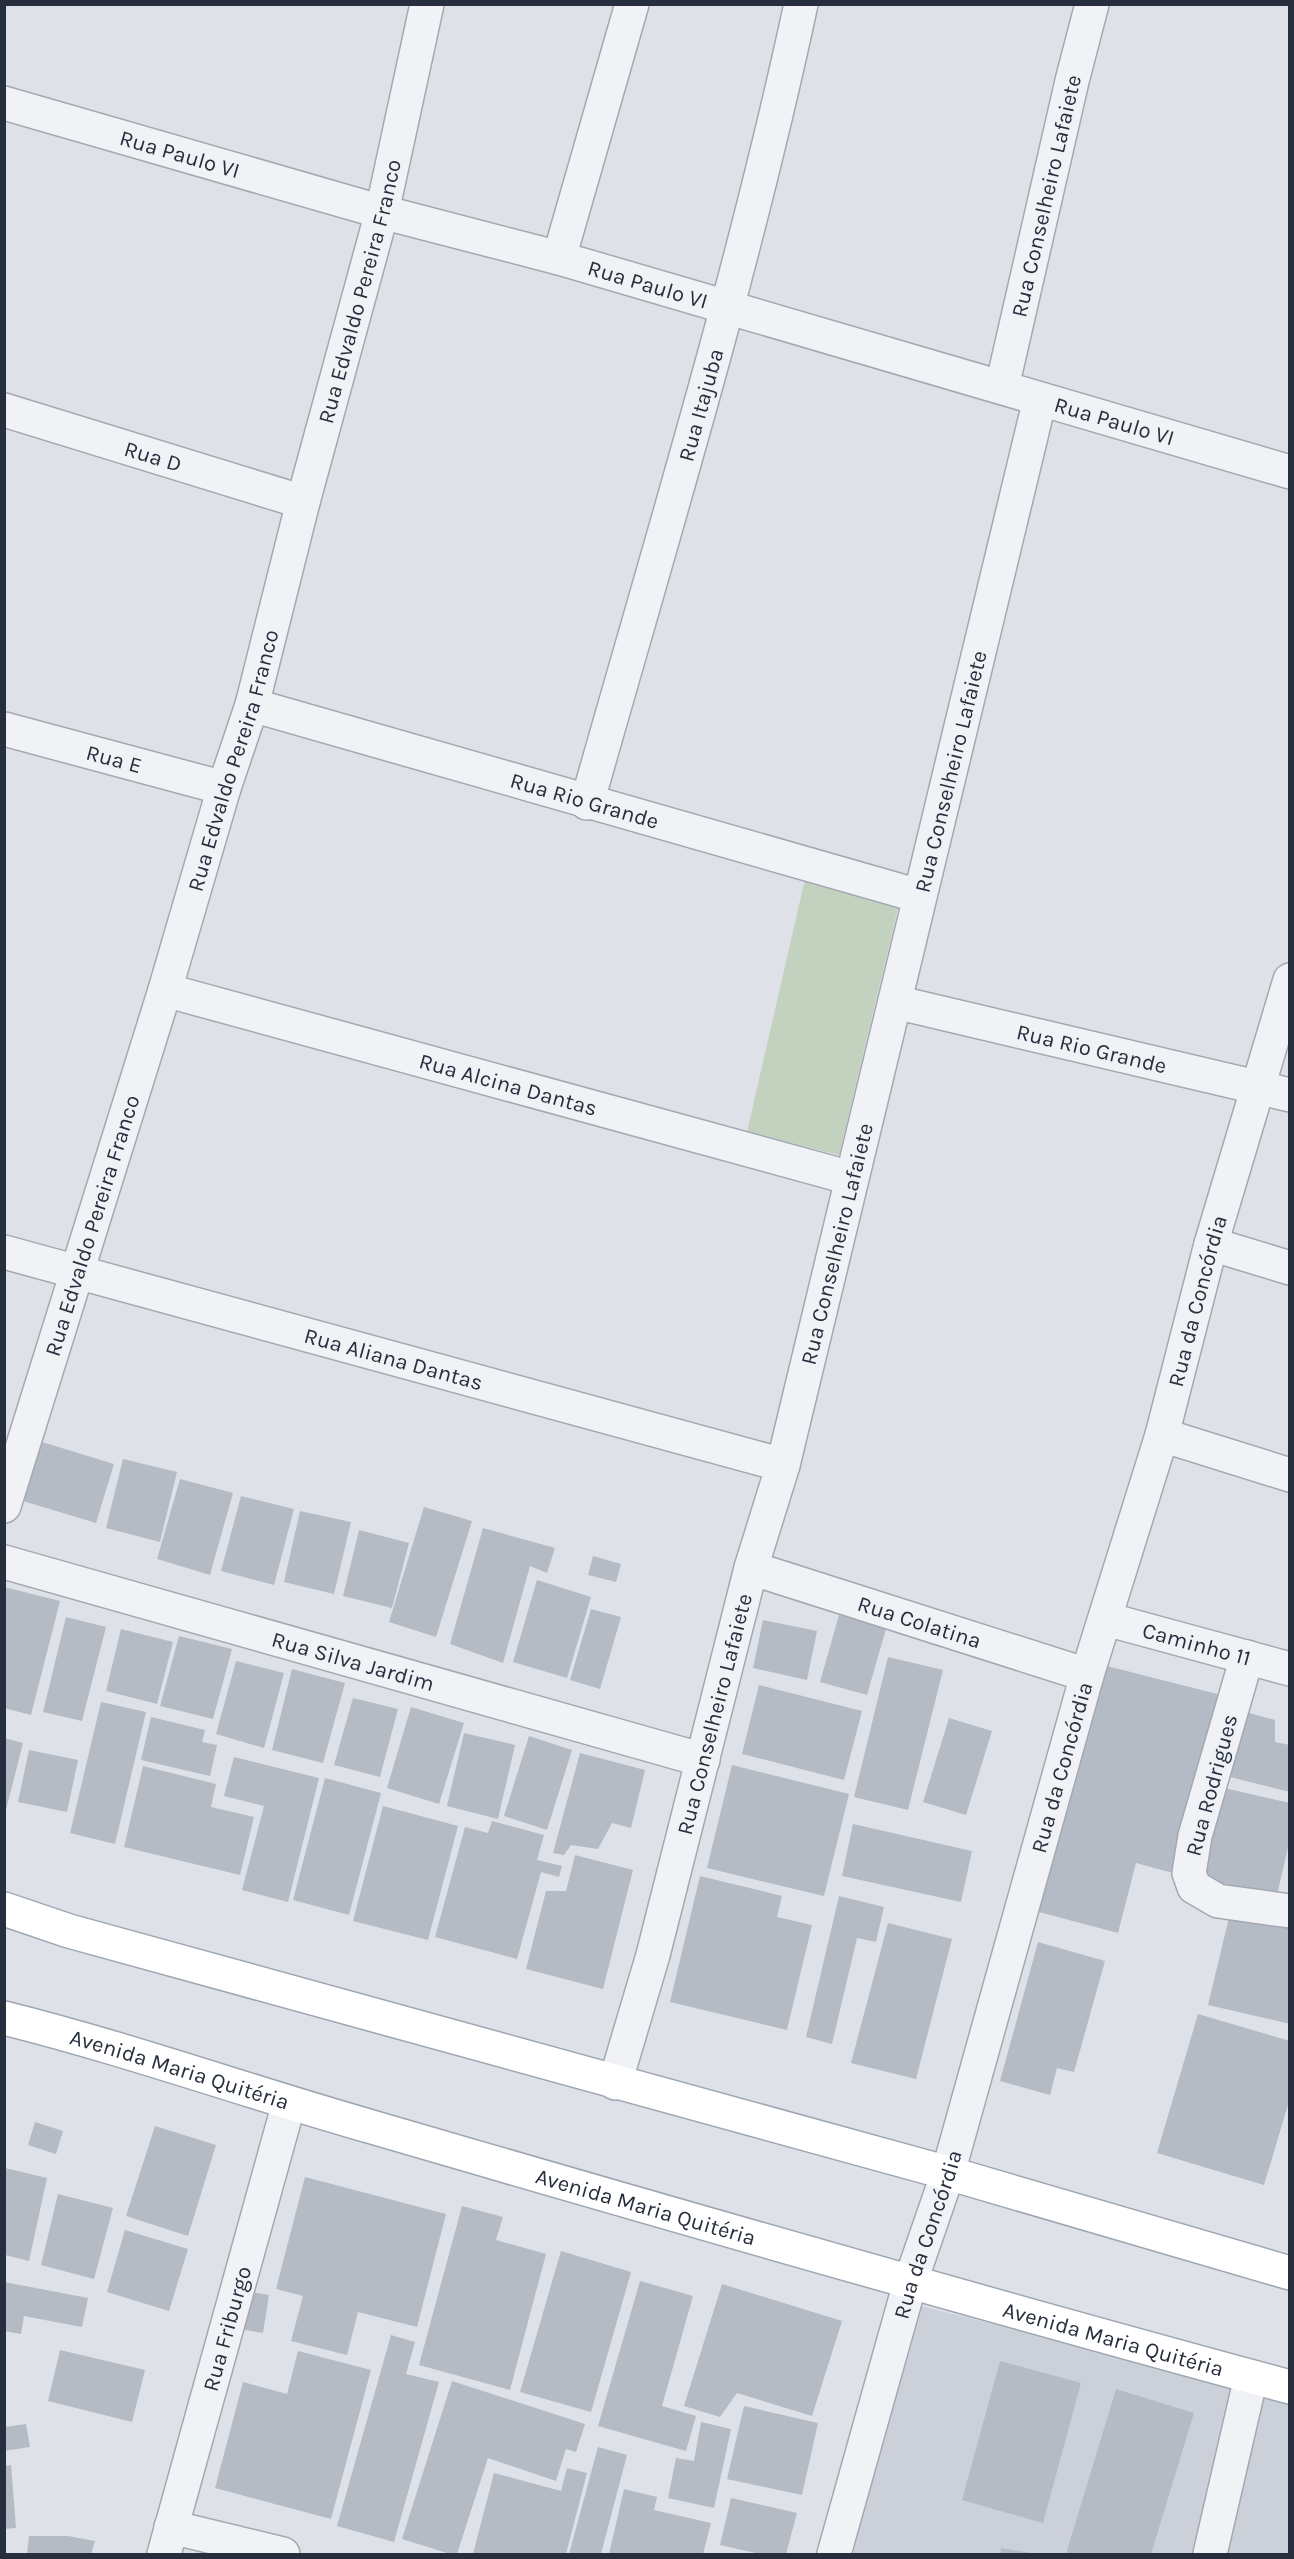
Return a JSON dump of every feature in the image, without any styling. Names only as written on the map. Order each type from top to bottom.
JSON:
[{"type":"main road","points":[[4,1909],[69,1931],[948,2173],[1290,2274]]},
{"type":"main road","name":"Avenida Maria Quitéria","points":[[4,2018],[52,2030],[290,2103],[910,2283],[1290,2387]]},
{"type":"street","name":"Rua Edvaldo Pereira Franco","points":[[4,1506],[165,990],[224,788],[252,705],[303,502],[382,212],[428,4]]},
{"type":"street","points":[[560,258],[632,4]]},
{"type":"street","name":"Rua Itajuba","points":[[587,802],[728,308],[777,118],[801,4]]},
{"type":"street","name":"Rua Conselheiro Lafaiete","points":[[1002,387],[1072,81],[1092,4]]},
{"type":"street","name":"Rua Paulo VI","points":[[4,103],[382,212],[560,258],[1290,472]]},
{"type":"street","name":"Rua Conselheiro Lafaiete","points":[[615,2083],[653,1955],[751,1568],[783,1465],[1040,399]]},
{"type":"street","name":"Rua D","points":[[4,410],[303,502]]},
{"type":"street","name":"Rua Rio Grande","points":[[252,705],[919,896]]},
{"type":"street","name":"Rua E","points":[[4,729],[224,788]]},
{"type":"street","name":"Rua da Concórdia","points":[[834,2554],[910,2283],[948,2173],[1087,1675],[1162,1435],[1211,1244],[1275,1091],[1290,980]]},
{"type":"street","name":"Rua Alcina Dantas","points":[[165,990],[851,1178]]},
{"type":"street","name":"Rua Rio Grande","points":[[895,1002],[1275,1091]]},
{"type":"street","points":[[1211,1244],[1290,1268]]},
{"type":"street","name":"Rua Aliana Dantas","points":[[4,1252],[783,1465]]},
{"type":"street","points":[[1162,1435],[1290,1475]]},
{"type":"street","name":"Rua Silva Jardim","points":[[4,1562],[703,1760]]},
{"type":"street","name":"Rua Colatina","points":[[751,1568],[1087,1675]]},
{"type":"street","name":"Caminho 11","points":[[1106,1619],[1290,1669]]},
{"type":"street","name":"Rua Rodrigues","points":[[1247,1657],[1195,1836],[1189,1873],[1194,1887],[1218,1901],[1290,1911]]},
{"type":"street","name":"Rua Friburgo","points":[[167,2541],[290,2103]]},
{"type":"street","points":[[1210,2554],[1251,2377]]},
{"type":"street","points":[[167,2541],[283,2554]]},
{"type":"shaded area","points":[[916,2305],[1240,2385],[1197,2554],[853,2554]]},
{"type":"shaded area","points":[[1260,2397],[1289,2405],[1289,2554],[1221,2554]]},
{"type":"green space","points":[[805,879],[898,908],[839,1155],[747,1132]]},
{"type":"building","points":[[42,1442],[114,1464],[96,1523],[23,1501]]},
{"type":"building","points":[[123,1459],[177,1472],[160,1542],[106,1528]]},
{"type":"building","points":[[180,1479],[233,1493],[210,1575],[157,1559]]},
{"type":"building","points":[[241,1496],[294,1509],[274,1585],[221,1571]]},
{"type":"building","points":[[424,1507],[472,1521],[436,1637],[389,1622]]},
{"type":"building","points":[[300,1511],[351,1522],[334,1594],[284,1582]]},
{"type":"building","points":[[483,1528],[555,1548],[547,1573],[530,1566],[503,1663],[450,1644]]},
{"type":"building","points":[[359,1530],[409,1543],[392,1608],[343,1596]]},
{"type":"building","points":[[593,1556],[621,1564],[616,1582],[588,1575]]},
{"type":"building","points":[[537,1580],[591,1597],[567,1678],[513,1662]]},
{"type":"building","points":[[4,1587],[60,1601],[31,1715],[4,1708]]},
{"type":"building","points":[[591,1609],[621,1617],[600,1689],[570,1680]]},
{"type":"building","points":[[839,1615],[886,1629],[867,1695],[820,1682]]},
{"type":"building","points":[[66,1617],[106,1627],[82,1721],[43,1712]]},
{"type":"building","points":[[763,1620],[817,1631],[807,1680],[753,1668]]},
{"type":"building","points":[[121,1629],[173,1642],[157,1704],[106,1691]]},
{"type":"building","points":[[179,1636],[232,1649],[213,1719],[160,1706]]},
{"type":"building","points":[[888,1657],[943,1670],[908,1810],[854,1797]]},
{"type":"building","points":[[236,1661],[284,1673],[264,1748],[216,1734]]},
{"type":"building","points":[[1103,1665],[1229,1697],[1184,1876],[1136,1863],[1118,1933],[1039,1912]]},
{"type":"building","points":[[292,1669],[345,1683],[323,1763],[272,1750]]},
{"type":"building","points":[[759,1685],[862,1711],[844,1780],[742,1754]]},
{"type":"building","points":[[353,1698],[398,1709],[380,1777],[334,1765]]},
{"type":"building","points":[[101,1702],[146,1712],[115,1844],[70,1833]]},
{"type":"building","points":[[411,1707],[464,1723],[439,1804],[387,1788]]},
{"type":"building","points":[[1242,1711],[1275,1720],[1275,1742],[1290,1745],[1290,1792],[1226,1776]]},
{"type":"building","points":[[151,1717],[205,1730],[202,1742],[217,1745],[210,1776],[141,1760]]},
{"type":"building","points":[[949,1718],[992,1731],[966,1815],[923,1802]]},
{"type":"building","points":[[464,1733],[515,1745],[498,1819],[447,1806]]},
{"type":"building","points":[[529,1736],[572,1750],[547,1830],[504,1816]]},
{"type":"building","points":[[4,1738],[23,1743],[5,1814],[4,1814]]},
{"type":"building","points":[[29,1750],[78,1760],[67,1812],[18,1802]]},
{"type":"building","points":[[580,1753],[645,1770],[631,1828],[612,1823],[598,1849],[571,1845],[564,1855],[553,1853]]},
{"type":"building","points":[[234,1757],[319,1778],[288,1902],[242,1890],[264,1806],[224,1796]]},
{"type":"building","points":[[732,1765],[849,1794],[824,1896],[707,1868]]},
{"type":"building","points":[[143,1766],[216,1784],[211,1807],[254,1817],[240,1875],[124,1847]]},
{"type":"building","points":[[325,1778],[381,1793],[349,1915],[293,1900]]},
{"type":"building","points":[[1220,1787],[1290,1803],[1290,1839],[1277,1895],[1199,1878]]},
{"type":"building","points":[[383,1806],[458,1826],[428,1940],[353,1921]]},
{"type":"building","points":[[492,1821],[544,1835],[537,1860],[562,1866],[559,1877],[541,1872],[517,1959],[435,1937],[465,1827],[488,1833]]},
{"type":"building","points":[[853,1824],[972,1851],[961,1902],[842,1876]]},
{"type":"building","points":[[575,1855],[633,1870],[603,1989],[526,1969],[546,1891],[566,1891]]},
{"type":"building","points":[[700,1876],[782,1896],[777,1917],[812,1925],[787,2030],[670,2002]]},
{"type":"building","points":[[839,1896],[884,1907],[876,1942],[857,1938],[832,2044],[806,2037]]},
{"type":"building","points":[[1232,1905],[1290,1918],[1290,2024],[1208,2005]]},
{"type":"building","points":[[888,1923],[952,1939],[916,2079],[851,2063]]},
{"type":"building","points":[[1038,1942],[1105,1961],[1074,2072],[1057,2068],[1050,2095],[1000,2081]]},
{"type":"building","points":[[1198,2014],[1290,2041],[1290,2098],[1264,2185],[1157,2153]]},
{"type":"building","points":[[35,2122],[63,2131],[56,2154],[28,2145]]},
{"type":"building","points":[[155,2126],[216,2145],[188,2236],[126,2216]]},
{"type":"building","points":[[5,2168],[47,2178],[29,2261],[5,2255]]},
{"type":"building","points":[[305,2177],[446,2214],[417,2327],[358,2312],[347,2355],[291,2341],[303,2296],[276,2289]]},
{"type":"building","points":[[58,2194],[113,2208],[94,2279],[41,2265]]},
{"type":"building","points":[[462,2206],[503,2217],[496,2240],[546,2254],[510,2390],[419,2365]]},
{"type":"building","points":[[125,2230],[188,2249],[169,2311],[107,2292]]},
{"type":"building","points":[[561,2251],[631,2272],[591,2412],[520,2392]]},
{"type":"building","points":[[640,2281],[693,2296],[662,2406],[696,2416],[686,2451],[598,2426]]},
{"type":"building","points":[[4,2282],[88,2298],[82,2327],[24,2316],[21,2334],[4,2331]]},
{"type":"building","points":[[722,2284],[842,2321],[812,2416],[737,2393],[720,2417],[684,2406]]},
{"type":"building","points":[[246,2291],[269,2295],[263,2333],[239,2329]]},
{"type":"building","points":[[391,2335],[415,2342],[406,2374],[439,2382],[394,2542],[337,2526]]},
{"type":"building","points":[[60,2350],[145,2370],[132,2422],[48,2401]]},
{"type":"building","points":[[298,2351],[371,2370],[331,2519],[215,2488],[243,2382],[287,2394]]},
{"type":"building","points":[[1000,2361],[1081,2383],[1043,2523],[962,2500]]},
{"type":"building","points":[[452,2381],[585,2424],[576,2452],[566,2449],[556,2481],[488,2458],[457,2554],[450,2554],[402,2539]]},
{"type":"building","points":[[1116,2389],[1194,2413],[1151,2554],[1066,2554]]},
{"type":"building","points":[[744,2406],[818,2423],[802,2495],[727,2479]]},
{"type":"building","points":[[701,2422],[731,2429],[714,2508],[668,2498],[676,2458],[694,2461]]},
{"type":"building","points":[[26,2424],[30,2447],[4,2451],[4,2427]]},
{"type":"building","points":[[598,2447],[627,2455],[601,2554],[569,2554]]},
{"type":"building","points":[[11,2465],[16,2528],[4,2529],[4,2466]]},
{"type":"building","points":[[567,2468],[587,2473],[566,2554],[473,2554],[494,2473],[561,2491]]},
{"type":"building","points":[[624,2489],[657,2497],[654,2510],[711,2523],[703,2554],[609,2554]]},
{"type":"building","points":[[731,2498],[797,2513],[786,2554],[760,2554],[720,2545]]},
{"type":"building","points":[[29,2536],[68,2536],[95,2541],[91,2554],[27,2554]]},
{"type":"building","points":[[1001,2548],[1031,2553],[1031,2554],[1000,2554]]}]
